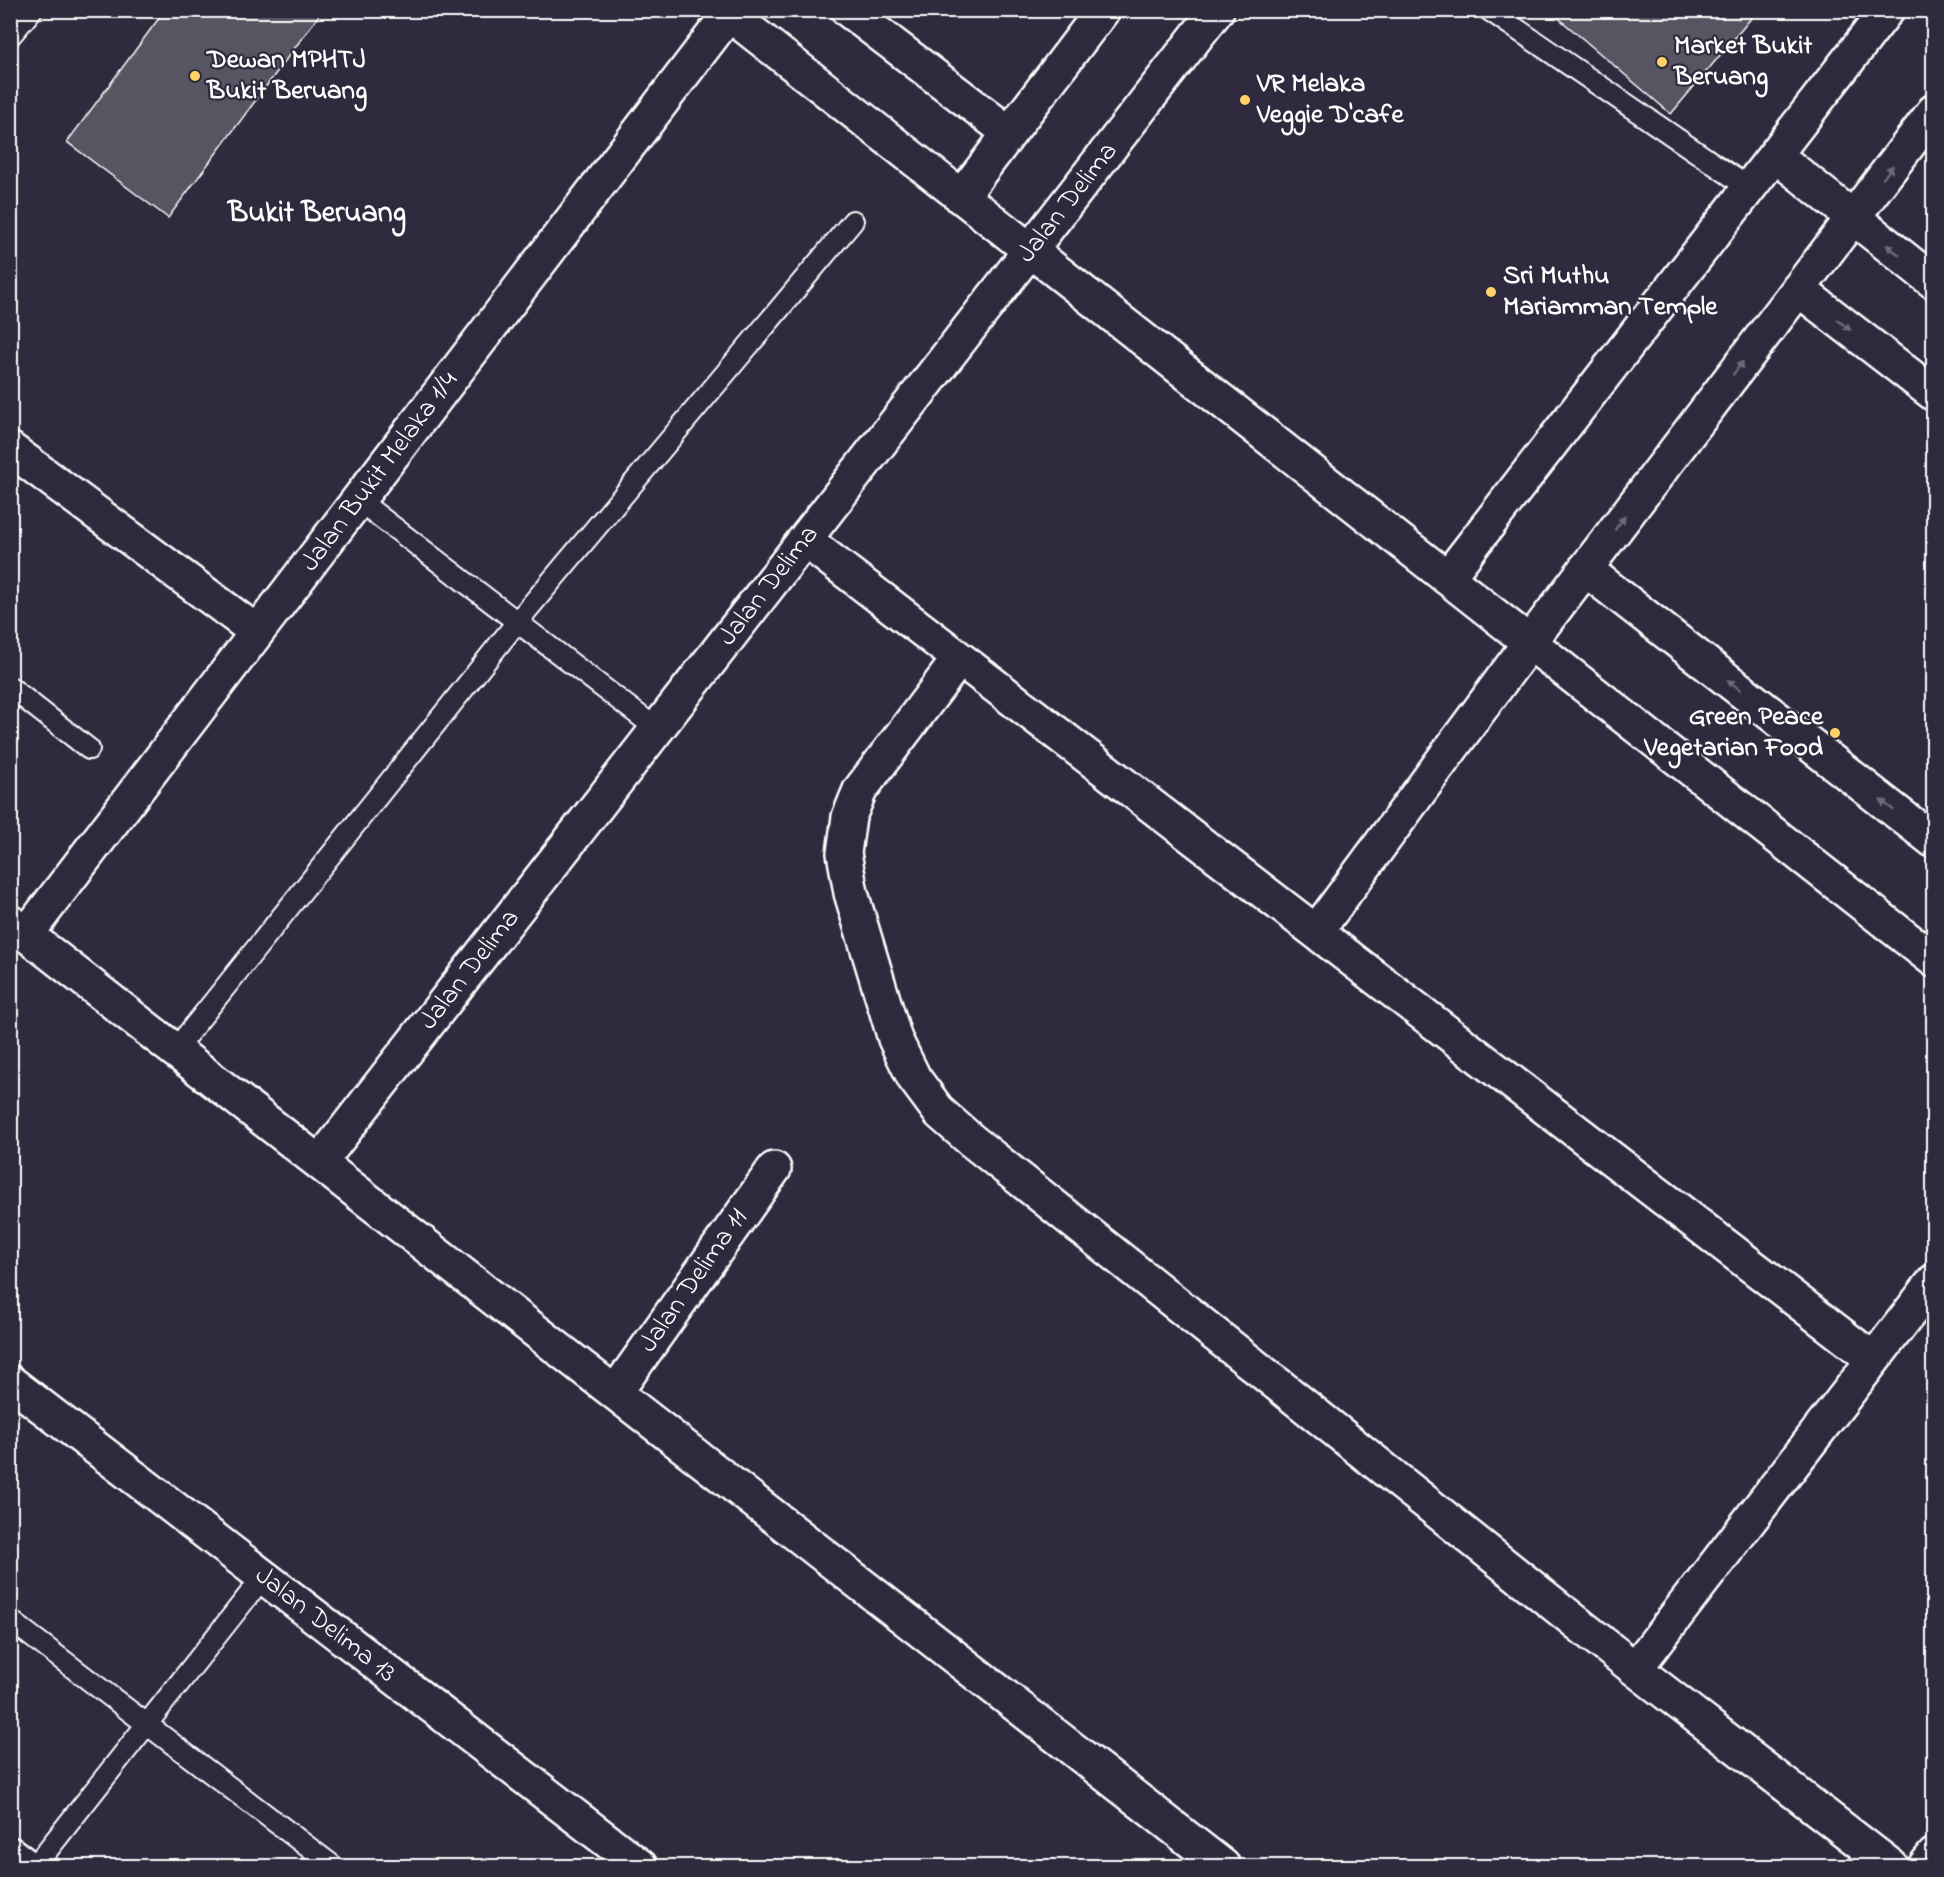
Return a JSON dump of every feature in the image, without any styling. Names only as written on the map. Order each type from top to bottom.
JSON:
[{"type":"street","points":[[961,196],[1103,10]]},
{"type":"street","name":"Jalan Delima","points":[[320,1162],[1217,10]]},
{"type":"street","points":[[1447,578],[1887,10]]},
{"type":"street","points":[[727,12],[1934,960]]},
{"type":"street","name":"Jalan Bukit Melaka 1/4","points":[[18,928],[257,632],[727,12]]},
{"type":"street","points":[[852,12],[1008,132]]},
{"type":"street","points":[[1316,932],[1529,643],[1934,111]]},
{"type":"street","points":[[1775,155],[1934,282]]},
{"type":"street","points":[[1798,289],[1934,394]]},
{"type":"street","points":[[10,449],[257,632]]},
{"type":"street","points":[[805,540],[1873,1359]]},
{"type":"street","points":[[1585,569],[1934,841]]},
{"type":"street","points":[[959,659],[860,789],[849,818],[844,853],[851,892],[895,1039],[914,1078],[940,1113],[1635,1669],[1891,1866]]},
{"type":"street","points":[[18,928],[1223,1866]]},
{"type":"street","name":"Jalan Delima 11","points":[[615,1393],[774,1169]]},
{"type":"street","points":[[1635,1669],[1934,1281]]},
{"type":"street","name":"Jalan Delima 13","points":[[10,1382],[640,1866]]},
{"type":"street","points":[[10,1854],[26,1866]]},
{"type":"street","points":[[1925,1866],[1934,1855]]},
{"type":"lane","points":[[10,36],[32,10]]},
{"type":"lane","points":[[1489,10],[1749,188]]},
{"type":"lane","points":[[175,1050],[517,622],[853,221]]},
{"type":"lane","points":[[358,500],[657,729]]},
{"type":"lane","points":[[10,687],[89,749]]},
{"type":"lane","points":[[35,1866],[263,1577]]},
{"type":"lane","points":[[10,1620],[333,1866]]},
{"type":"building","name":"Dewan MPHTJ Bukit Beruang","points":[[165,10],[323,10],[168,218],[67,142]]},
{"type":"building","name":"Market Bukit Beruang","points":[[1549,10],[1758,10],[1671,114]]},
{"type":"place","name":"Market Bukit Beruang","points":[[1662,62]]},
{"type":"place","name":"Dewan MPHTJ Bukit Beruang","points":[[195,76]]},
{"type":"place","name":"VR Melaka Veggie D'cafe","points":[[1245,100]]},
{"type":"place","name":"Sri Muthu Mariamman Temple","points":[[1491,292]]},
{"type":"place","name":"Green Peace Vegetarian Food","points":[[1835,733]]},
{"type":"district","name":"Bukit Beruang","points":[[317,214]]}]
